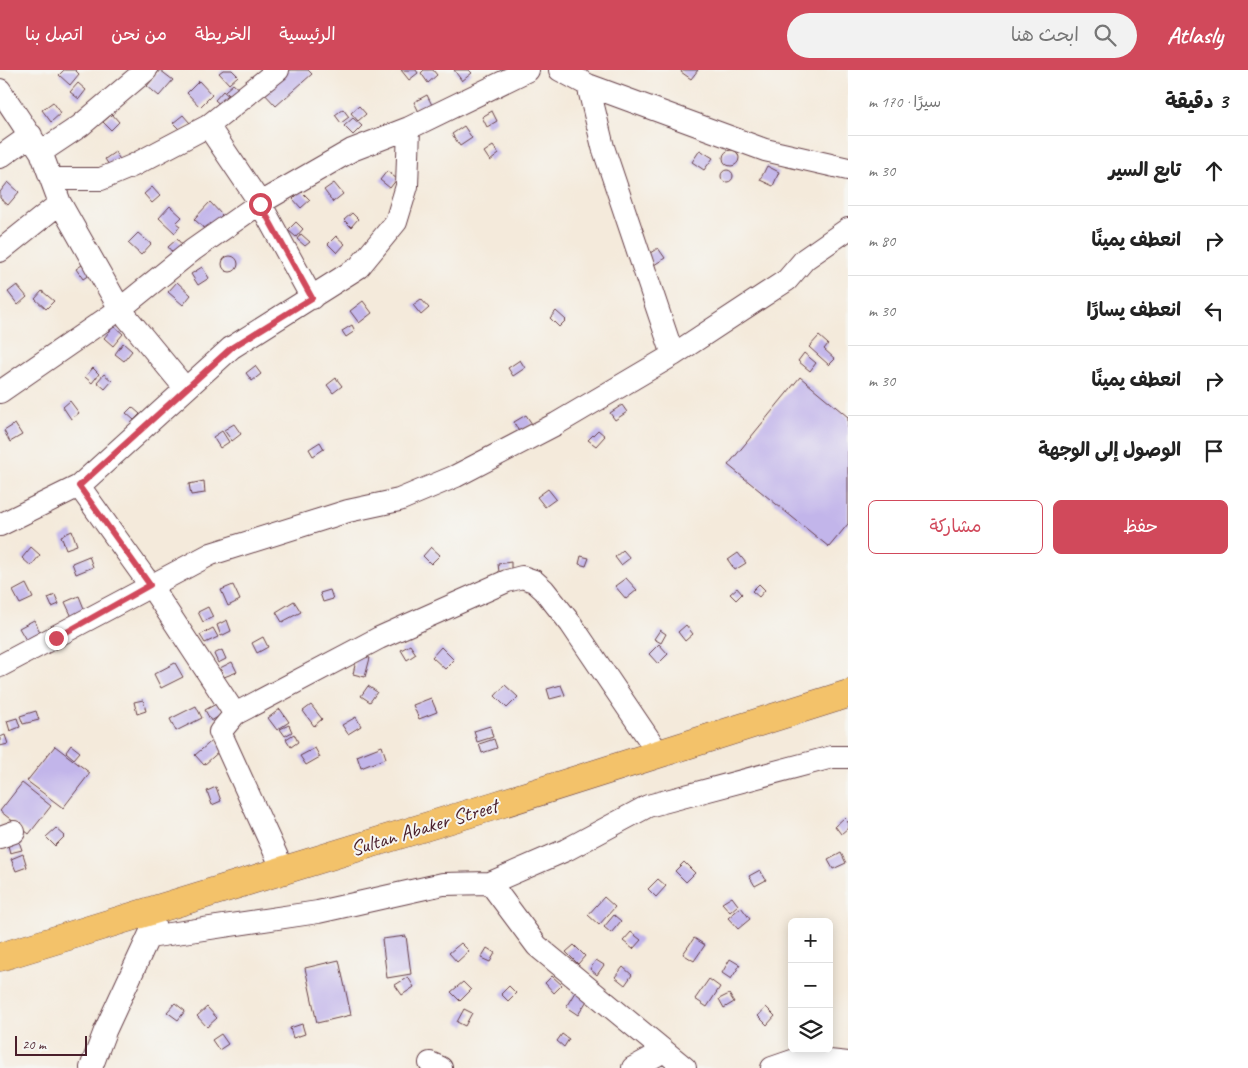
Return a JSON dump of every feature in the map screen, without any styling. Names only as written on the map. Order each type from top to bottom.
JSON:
[{"type":"highway","name":"Sultan Abaker Street","points":[[0,957],[848,694]]},
{"type":"street","points":[[0,157],[80,126],[146,70]]},
{"type":"street","points":[[51,179],[101,178],[132,166],[208,126],[278,70]]},
{"type":"street","points":[[0,392],[120,309],[193,250],[260,204],[352,150],[409,128],[528,70]]},
{"type":"street","points":[[560,70],[588,85],[765,150],[848,169]]},
{"type":"street","points":[[588,85],[603,147],[673,355]]},
{"type":"street","points":[[0,90],[36,144],[60,204],[120,309],[185,388]]},
{"type":"street","points":[[208,126],[260,204],[312,298]]},
{"type":"street","points":[[0,525],[79,486],[231,348],[359,267],[396,222],[407,186],[409,128]]},
{"type":"street","points":[[0,251],[60,204]]},
{"type":"street","points":[[0,666],[210,554],[348,511],[399,500],[456,476],[556,424],[673,355],[787,280],[805,259],[848,229]]},
{"type":"street","points":[[79,486],[150,585],[235,714]]},
{"type":"street","points":[[283,870],[220,732],[235,714],[379,638],[507,581],[522,577],[534,581],[544,590],[566,617],[659,754]]},
{"type":"street","points":[[149,937],[318,912],[443,884],[490,883],[566,850],[648,806],[832,757],[848,757]]},
{"type":"street","points":[[490,883],[538,946],[685,1068]]},
{"type":"street","points":[[91,1068],[105,1031],[162,908]]},
{"type":"street","points":[[633,1068],[664,1051]]},
{"type":"street","points":[[772,1068],[801,1058],[848,1063]]},
{"type":"building","points":[[64,70],[75,70],[79,74],[70,85],[59,75]]},
{"type":"building","points":[[160,70],[173,80],[159,96],[147,86]]},
{"type":"building","points":[[223,70],[232,70],[238,76],[229,84],[219,73]]},
{"type":"building","points":[[285,70],[308,70],[312,74],[276,106],[262,91]]},
{"type":"building","points":[[401,70],[416,70],[418,73],[409,80]]},
{"type":"building","points":[[424,70],[433,70],[437,75],[428,83],[421,73]]},
{"type":"building","points":[[454,70],[469,70],[472,73],[462,81]]},
{"type":"building","points":[[682,70],[698,70],[691,79],[681,72]]},
{"type":"building","points":[[199,81],[212,95],[200,107],[187,93]]},
{"type":"building","points":[[78,83],[86,90],[79,99],[70,92]]},
{"type":"building","points":[[233,84],[241,91],[233,99],[225,91]]},
{"type":"building","points":[[223,91],[231,98],[223,107],[215,100]]},
{"type":"building","points":[[427,95],[432,105],[419,112],[414,102]]},
{"type":"building","points":[[53,102],[61,113],[51,122],[42,110]]},
{"type":"building","points":[[359,106],[366,114],[358,121],[351,113]]},
{"type":"building","points":[[343,109],[349,117],[341,123],[335,115]]},
{"type":"building","points":[[492,111],[497,121],[487,127],[482,117]]},
{"type":"building","points":[[112,114],[119,122],[111,130],[103,122]]},
{"type":"building","points":[[183,115],[190,123],[181,131],[173,123]]},
{"type":"building","points":[[353,118],[362,126],[353,135],[344,126]]},
{"type":"building","points":[[464,126],[472,138],[460,146],[452,134]]},
{"type":"building","points":[[493,146],[499,154],[490,161],[484,152]]},
{"type":"building","points":[[700,150],[713,158],[704,170],[692,162]]},
{"type":"building","points":[[728,150],[734,150],[739,155],[737,164],[728,166],[723,161],[723,155]]},
{"type":"building","points":[[115,152],[121,161],[111,168],[105,159]]},
{"type":"building","points":[[767,166],[779,172],[773,186],[760,180]]},
{"type":"building","points":[[725,170],[729,170],[733,176],[729,182],[725,182],[721,178],[721,174]]},
{"type":"building","points":[[387,171],[397,179],[390,188],[380,180]]},
{"type":"building","points":[[8,182],[19,192],[8,205],[0,198],[0,192]]},
{"type":"building","points":[[334,183],[343,194],[333,202],[324,190]]},
{"type":"building","points":[[152,187],[160,196],[152,203],[144,194]]},
{"type":"building","points":[[301,191],[310,200],[301,208],[293,199]]},
{"type":"building","points":[[210,202],[222,215],[207,231],[194,219]]},
{"type":"building","points":[[170,206],[182,217],[176,223],[180,226],[175,233],[159,218]]},
{"type":"building","points":[[352,213],[358,219],[351,227],[344,220]]},
{"type":"building","points":[[296,222],[303,229],[296,237],[288,230]]},
{"type":"building","points":[[138,233],[151,244],[141,255],[128,243]]},
{"type":"building","points":[[301,234],[310,242],[305,246],[297,239]]},
{"type":"building","points":[[336,236],[345,244],[337,253],[328,244]]},
{"type":"building","points":[[177,239],[185,248],[176,257],[168,247]]},
{"type":"building","points":[[658,248],[665,258],[654,265],[647,255]]},
{"type":"building","points":[[227,256],[233,256],[238,261],[236,270],[227,272],[222,267],[222,261]]},
{"type":"building","points":[[85,263],[92,273],[83,279],[76,269]]},
{"type":"building","points":[[202,267],[209,278],[198,285],[191,274]]},
{"type":"building","points":[[177,282],[191,295],[183,305],[168,292]]},
{"type":"building","points":[[17,285],[27,297],[18,305],[8,292]]},
{"type":"building","points":[[42,291],[54,301],[46,309],[35,299]]},
{"type":"building","points":[[421,299],[429,308],[421,315],[413,305]]},
{"type":"building","points":[[363,301],[372,313],[359,323],[350,311]]},
{"type":"building","points":[[556,311],[566,320],[559,327],[550,318]]},
{"type":"building","points":[[352,325],[355,331],[346,337],[342,331]]},
{"type":"building","points":[[114,326],[123,334],[113,346],[104,338]]},
{"type":"building","points":[[819,336],[828,344],[824,349],[835,359],[829,365],[809,347]]},
{"type":"building","points":[[123,343],[132,351],[124,361],[115,354]]},
{"type":"building","points":[[804,353],[816,363],[810,371],[798,361]]},
{"type":"building","points":[[520,360],[525,368],[513,376],[508,368]]},
{"type":"building","points":[[255,366],[261,374],[252,381],[246,373]]},
{"type":"building","points":[[93,368],[99,374],[92,383],[85,377]]},
{"type":"building","points":[[104,374],[112,381],[105,389],[97,382]]},
{"type":"building","points":[[800,377],[848,417],[848,524],[829,547],[728,465]]},
{"type":"building","points":[[336,378],[342,386],[333,393],[327,385]]},
{"type":"building","points":[[70,401],[79,413],[71,419],[63,407]]},
{"type":"building","points":[[622,405],[627,412],[615,420],[610,413]]},
{"type":"building","points":[[132,407],[140,414],[134,420],[126,413]]},
{"type":"building","points":[[526,415],[532,424],[519,432],[514,422]]},
{"type":"building","points":[[15,424],[22,435],[10,442],[4,431]]},
{"type":"building","points":[[234,424],[241,434],[232,441],[224,430]]},
{"type":"building","points":[[598,430],[605,436],[596,446],[588,440]]},
{"type":"building","points":[[222,431],[229,442],[220,448],[213,437]]},
{"type":"building","points":[[320,442],[324,449],[313,456],[309,449]]},
{"type":"building","points":[[204,481],[205,493],[191,495],[189,484]]},
{"type":"building","points":[[548,489],[556,499],[545,507],[537,497]]},
{"type":"building","points":[[72,531],[77,545],[66,549],[61,536]]},
{"type":"building","points":[[31,547],[40,555],[31,566],[22,558]]},
{"type":"building","points":[[431,547],[440,555],[431,564],[423,556]]},
{"type":"building","points":[[623,550],[630,558],[621,565],[615,557]]},
{"type":"building","points":[[738,553],[746,563],[735,570],[728,560]]},
{"type":"building","points":[[89,556],[93,567],[76,574],[72,563]]},
{"type":"building","points":[[581,556],[589,558],[586,566],[579,564]]},
{"type":"building","points":[[511,562],[511,571],[499,572],[498,564]]},
{"type":"building","points":[[626,578],[637,590],[626,599],[615,586]]},
{"type":"building","points":[[26,584],[33,598],[20,604],[13,591]]},
{"type":"building","points":[[759,584],[765,590],[759,597],[752,591]]},
{"type":"building","points":[[233,585],[240,600],[228,606],[221,590]]},
{"type":"building","points":[[737,588],[742,594],[736,600],[730,594]]},
{"type":"building","points":[[330,590],[333,599],[323,602],[320,593]]},
{"type":"building","points":[[55,595],[59,604],[52,607],[48,598]]},
{"type":"building","points":[[79,596],[85,611],[72,617],[65,602]]},
{"type":"building","points":[[294,601],[301,612],[282,622],[276,612]]},
{"type":"building","points":[[208,607],[213,617],[203,622],[198,612]]},
{"type":"building","points":[[34,620],[40,632],[26,640],[19,628]]},
{"type":"building","points":[[227,620],[231,631],[221,636],[217,625]]},
{"type":"building","points":[[686,625],[693,634],[685,641],[678,632]]},
{"type":"building","points":[[213,628],[218,637],[205,643],[200,635]]},
{"type":"building","points":[[660,630],[666,634],[661,643],[654,639]]},
{"type":"building","points":[[263,637],[268,647],[257,653],[252,643]]},
{"type":"building","points":[[659,644],[668,654],[658,664],[649,654]]},
{"type":"building","points":[[410,645],[416,654],[407,660],[401,650]]},
{"type":"building","points":[[441,647],[454,660],[445,669],[432,657]]},
{"type":"building","points":[[222,650],[226,659],[218,663],[214,654]]},
{"type":"building","points":[[357,656],[370,658],[365,677],[353,674]]},
{"type":"building","points":[[232,662],[237,672],[224,677],[220,668]]},
{"type":"building","points":[[175,663],[183,677],[161,688],[154,674]]},
{"type":"building","points":[[505,685],[518,697],[507,708],[495,696]]},
{"type":"building","points":[[561,685],[565,695],[550,699],[547,689]]},
{"type":"building","points":[[368,686],[377,692],[370,702],[361,696]]},
{"type":"building","points":[[431,698],[437,712],[419,719],[413,705]]},
{"type":"building","points":[[143,700],[146,711],[137,714],[134,702]]},
{"type":"building","points":[[218,703],[223,714],[211,721],[205,710]]},
{"type":"building","points":[[311,705],[322,719],[314,726],[303,711]]},
{"type":"building","points":[[196,706],[202,718],[176,731],[170,719]]},
{"type":"building","points":[[280,709],[289,722],[277,730],[268,718]]},
{"type":"building","points":[[36,711],[39,720],[23,724],[20,716]]},
{"type":"building","points":[[356,717],[361,726],[348,734],[342,725]]},
{"type":"building","points":[[17,718],[20,727],[10,731],[7,721]]},
{"type":"building","points":[[289,725],[292,732],[285,736],[280,729]]},
{"type":"building","points":[[490,726],[493,737],[477,742],[474,731]]},
{"type":"building","points":[[294,734],[298,742],[291,747],[286,739]]},
{"type":"building","points":[[5,735],[8,744],[0,746],[0,737]]},
{"type":"building","points":[[214,739],[222,749],[204,765],[195,755]]},
{"type":"building","points":[[494,739],[497,748],[482,753],[479,744]]},
{"type":"building","points":[[71,745],[80,752],[74,759],[66,752]]},
{"type":"building","points":[[55,746],[90,773],[63,808],[27,781]]},
{"type":"building","points":[[382,746],[386,758],[361,768],[357,756]]},
{"type":"building","points":[[315,748],[320,757],[306,765],[300,756]]},
{"type":"building","points":[[22,783],[51,806],[29,834],[0,811]]},
{"type":"building","points":[[216,787],[221,801],[212,805],[207,791]]},
{"type":"building","points":[[844,818],[848,822],[848,828],[841,834],[835,826]]},
{"type":"building","points":[[56,828],[65,836],[55,846],[46,837]]},
{"type":"building","points":[[18,839],[22,850],[10,853],[7,842]]},
{"type":"building","points":[[841,853],[846,863],[833,869],[828,860]]},
{"type":"building","points":[[23,854],[27,867],[16,871],[11,859]]},
{"type":"building","points":[[684,862],[695,873],[686,882],[675,871]]},
{"type":"building","points":[[760,870],[766,880],[755,886],[749,876]]},
{"type":"building","points":[[658,879],[666,886],[656,897],[648,889]]},
{"type":"building","points":[[604,897],[615,907],[599,925],[588,915]]},
{"type":"building","points":[[732,897],[738,905],[730,912],[722,903]]},
{"type":"building","points":[[741,907],[750,919],[738,929],[728,918]]},
{"type":"building","points":[[614,915],[621,921],[611,933],[604,927]]},
{"type":"building","points":[[631,932],[641,940],[633,949],[623,941]]},
{"type":"building","points":[[406,936],[411,974],[387,978],[382,939]]},
{"type":"building","points":[[694,938],[705,945],[694,961],[683,954]]},
{"type":"building","points":[[461,943],[469,951],[457,962],[449,953]]},
{"type":"building","points":[[574,945],[585,956],[578,964],[566,952]]},
{"type":"building","points":[[487,948],[495,953],[490,962],[481,958]]},
{"type":"building","points":[[730,959],[740,965],[731,979],[722,973]]},
{"type":"building","points":[[339,960],[351,1015],[317,1023],[305,968]]},
{"type":"building","points":[[596,960],[604,965],[597,975],[590,969]]},
{"type":"building","points":[[623,967],[632,975],[625,985],[615,977]]},
{"type":"building","points":[[552,976],[562,985],[554,993],[545,983]]},
{"type":"building","points":[[408,977],[414,987],[402,995],[395,985]]},
{"type":"building","points":[[709,979],[720,987],[707,1007],[695,999]]},
{"type":"building","points":[[463,982],[471,990],[460,1001],[451,992]]},
{"type":"building","points":[[509,986],[516,993],[508,1001],[501,994]]},
{"type":"building","points":[[575,992],[588,999],[578,1015],[566,1007]]},
{"type":"building","points":[[729,994],[734,1002],[724,1008],[719,999]]},
{"type":"building","points":[[175,1003],[185,1011],[178,1020],[167,1012]]},
{"type":"building","points":[[207,1007],[217,1018],[207,1027],[197,1016]]},
{"type":"building","points":[[766,1007],[775,1016],[767,1025],[758,1016]]},
{"type":"building","points":[[464,1009],[472,1013],[465,1026],[457,1022]]},
{"type":"building","points":[[302,1024],[305,1034],[293,1038],[290,1028]]},
{"type":"building","points":[[221,1034],[228,1044],[219,1050],[212,1040]]},
{"type":"building","points":[[562,1034],[569,1039],[564,1047],[557,1041]]},
{"type":"route","points":[[56,638],[150,585],[79,486],[231,348],[312,298],[260,204]]}]
